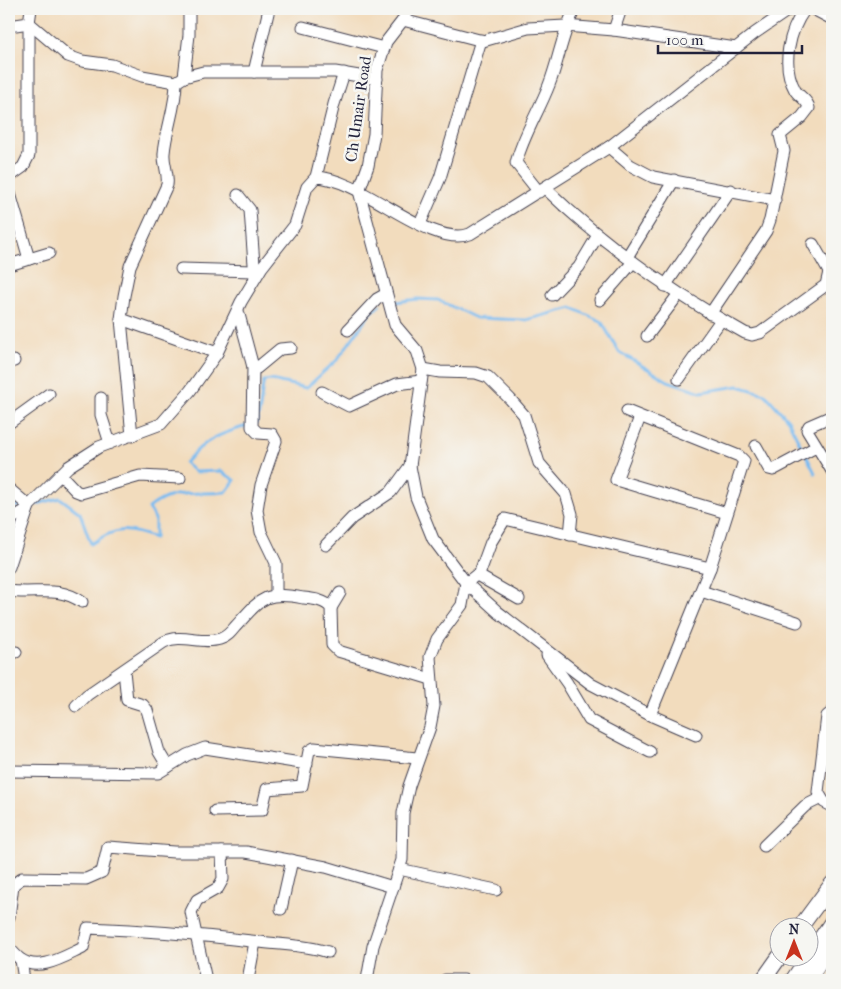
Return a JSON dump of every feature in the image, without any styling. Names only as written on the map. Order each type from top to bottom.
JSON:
[{"type":"main road","points":[[806,980],[832,942]]},
{"type":"street","points":[[9,177],[23,167],[29,154],[29,23],[31,9]]},
{"type":"street","points":[[132,436],[121,319],[130,266],[167,185],[168,170],[163,154],[189,35],[189,9]]},
{"type":"street","points":[[254,72],[269,9]]},
{"type":"street","name":"Ch Umair Road","points":[[359,191],[368,166],[374,134],[377,79],[384,48],[386,42],[404,20],[407,9]]},
{"type":"street","points":[[575,9],[565,26],[561,50],[550,84],[516,163],[542,190],[580,222],[664,286],[710,314],[752,335],[760,333],[826,285],[829,272],[813,244]]},
{"type":"street","points":[[614,30],[621,9]]},
{"type":"street","points":[[316,177],[329,178],[359,191],[420,224],[460,238],[470,234],[609,147],[736,48],[790,9]]},
{"type":"street","points":[[710,314],[766,231],[775,200],[784,151],[780,135],[802,117],[809,108],[793,84],[788,61],[793,32],[797,20],[805,9]]},
{"type":"street","points":[[812,9],[832,19]]},
{"type":"street","points":[[404,20],[481,40],[528,28],[565,26],[614,30],[736,48]]},
{"type":"street","points":[[9,26],[29,23],[68,56],[82,61],[112,65],[142,76],[180,79],[203,72],[344,73],[377,79]]},
{"type":"street","points":[[302,27],[384,48]]},
{"type":"street","points":[[420,224],[440,178],[481,40]]},
{"type":"street","points":[[9,520],[29,507],[60,474],[99,447],[161,424],[190,391],[217,353],[255,275],[295,225],[307,187],[316,177],[334,104],[344,73]]},
{"type":"street","points":[[609,147],[644,173],[775,200]]},
{"type":"street","points":[[600,300],[630,260],[674,180]]},
{"type":"street","points":[[9,190],[29,259]]},
{"type":"street","points":[[664,286],[731,190]]},
{"type":"street","points":[[359,191],[395,325],[417,351],[423,369],[410,466],[416,497],[433,539],[466,583],[591,684],[650,715],[696,735]]},
{"type":"street","points":[[238,195],[250,210],[255,275]]},
{"type":"street","points":[[552,295],[580,267],[598,236]]},
{"type":"street","points":[[9,266],[49,253]]},
{"type":"street","points":[[182,269],[255,275]]},
{"type":"street","points":[[348,330],[377,299],[386,294]]},
{"type":"street","points":[[647,336],[678,295]]},
{"type":"street","points":[[238,312],[253,367],[252,425],[258,432],[272,434],[276,441],[261,485],[257,510],[261,532],[276,563],[276,594]]},
{"type":"street","points":[[121,319],[217,353]]},
{"type":"street","points":[[678,379],[721,320]]},
{"type":"street","points":[[253,367],[257,368],[280,349],[291,348]]},
{"type":"street","points":[[423,369],[440,372],[476,373],[488,377],[510,399],[524,415],[539,462],[566,494],[572,514],[570,535]]},
{"type":"street","points":[[322,392],[349,406],[397,384],[421,382]]},
{"type":"street","points":[[9,423],[49,394]]},
{"type":"street","points":[[101,398],[101,415],[110,443]]},
{"type":"street","points":[[627,411],[739,456],[744,461],[710,568],[650,715]]},
{"type":"street","points":[[832,416],[809,426],[807,433],[809,451],[832,471]]},
{"type":"street","points":[[640,417],[616,480],[727,513]]},
{"type":"street","points":[[756,446],[769,469],[783,466],[809,451]]},
{"type":"street","points":[[326,545],[352,518],[390,492],[410,466]]},
{"type":"street","points":[[60,474],[76,491],[81,493],[140,476],[180,478]]},
{"type":"street","points":[[9,488],[29,507]]},
{"type":"street","points":[[9,567],[29,507]]},
{"type":"street","points":[[367,980],[373,946],[402,860],[403,813],[417,758],[430,727],[434,706],[430,657],[437,639],[462,605],[466,583],[480,572],[491,542],[505,519],[710,568]]},
{"type":"street","points":[[477,574],[519,599]]},
{"type":"street","points":[[9,591],[31,593],[55,590],[82,602]]},
{"type":"street","points":[[700,591],[797,622]]},
{"type":"street","points":[[340,593],[331,608],[332,645],[338,651],[431,680]]},
{"type":"street","points":[[76,706],[87,695],[173,637],[211,640],[227,636],[256,604],[269,596],[276,594],[318,600],[331,608]]},
{"type":"street","points":[[538,643],[567,683],[589,720],[650,752]]},
{"type":"street","points":[[124,671],[127,700],[143,705],[147,710],[159,752],[168,767]]},
{"type":"street","points":[[832,712],[827,716],[818,792],[821,798],[832,806]]},
{"type":"street","points":[[9,770],[158,773],[188,754],[204,748],[307,764]]},
{"type":"street","points":[[215,810],[262,810],[267,789],[302,786],[309,751],[314,748],[417,758]]},
{"type":"street","points":[[764,846],[805,806],[821,798]]},
{"type":"street","points":[[9,917],[14,885],[22,878],[86,879],[102,872],[108,847],[174,852],[246,852],[326,867],[393,888]]},
{"type":"street","points":[[206,980],[191,912],[196,900],[218,888],[223,879],[222,852]]},
{"type":"street","points":[[281,909],[292,860]]},
{"type":"street","points":[[399,869],[496,890]]},
{"type":"street","points":[[808,916],[832,884]]},
{"type":"street","points":[[793,980],[832,922]]},
{"type":"street","points":[[9,948],[21,960],[35,965],[59,959],[82,948],[88,928],[196,934],[255,942],[308,946],[328,952]]},
{"type":"street","points":[[248,980],[255,942]]},
{"type":"street","points":[[21,960],[24,980]]},
{"type":"street","points":[[762,980],[772,966]]},
{"type":"street","points":[[445,980],[464,980]]},
{"type":"waterway","points":[[396,302],[417,299],[438,300],[476,318],[526,320],[572,308],[601,321],[619,352],[668,381],[701,392],[738,386],[765,394],[788,420],[803,450]]},
{"type":"waterway","points":[[256,423],[264,381],[271,380],[306,388],[337,360],[370,314],[380,305]]},
{"type":"waterway","points":[[37,504],[60,498],[80,513],[91,544],[108,534],[122,530],[137,532],[155,538],[155,519],[149,508],[167,497],[226,492],[235,480],[220,471],[195,472],[185,463],[207,442],[230,431],[250,425]]},
{"type":"waterway","points":[[806,455],[815,473]]},
{"type":"waterway","points":[[9,507],[20,506]]}]
